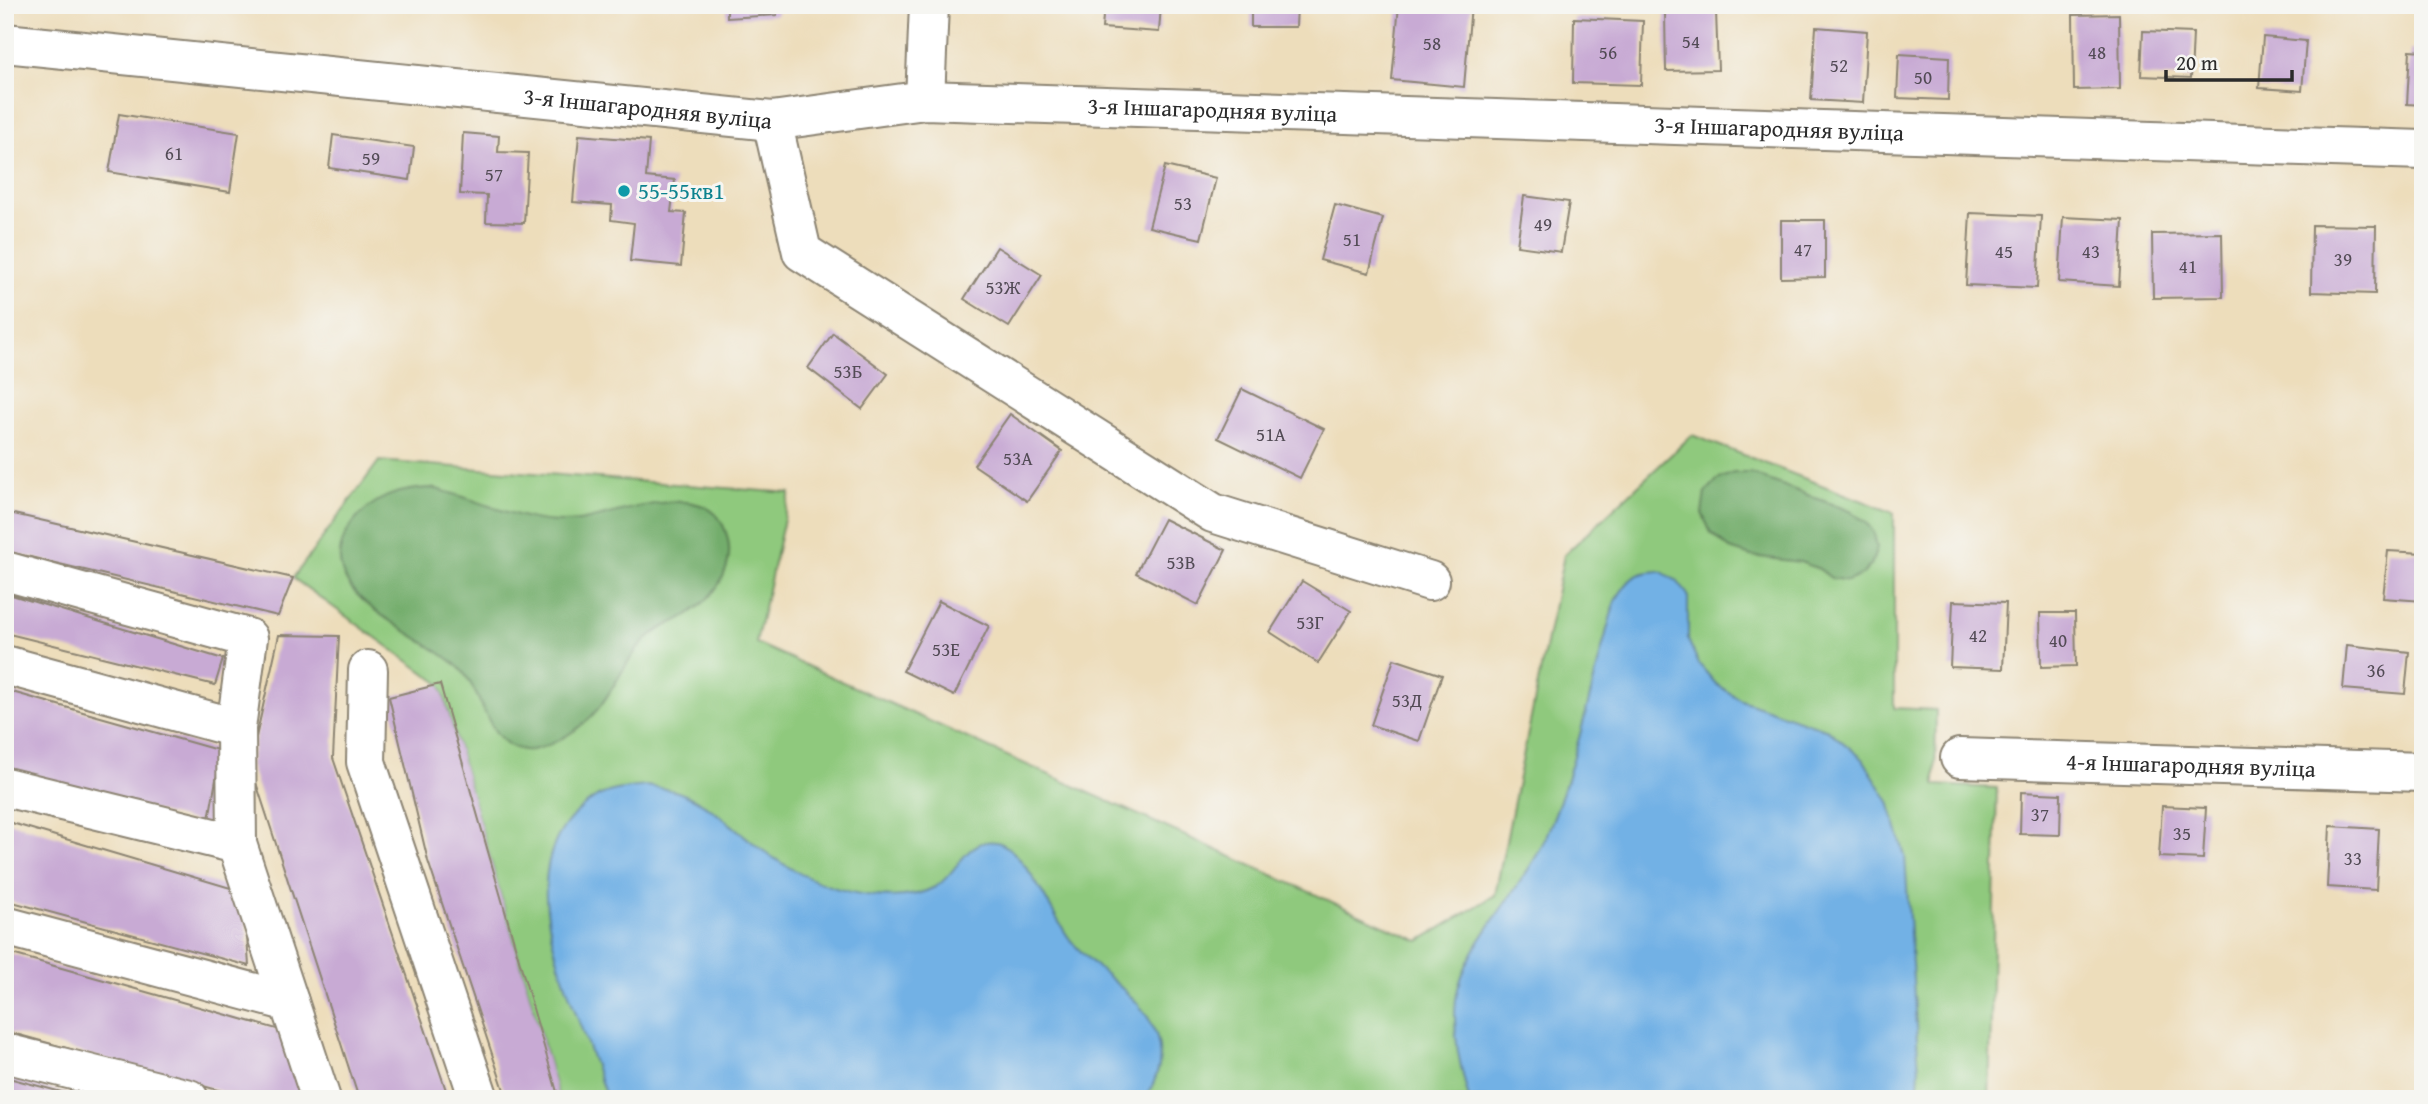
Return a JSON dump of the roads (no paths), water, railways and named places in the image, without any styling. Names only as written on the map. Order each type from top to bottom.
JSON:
[{"type":"street","points":[[925,100],[929,5]]},
{"type":"street","name":"3-я Іншагародняя вуліца","points":[[5,43],[772,121],[925,100],[2423,150]]},
{"type":"street","points":[[772,121],[802,252],[1213,513],[1430,580]]},
{"type":"street","points":[[5,571],[248,638],[236,728],[237,844],[321,1099]]},
{"type":"street","points":[[5,665],[236,728]]},
{"type":"street","points":[[368,670],[366,762],[479,1099]]},
{"type":"street","name":"4-я Іншагародняя вуліца","points":[[1960,758],[2423,772]]},
{"type":"street","points":[[5,787],[237,844]]},
{"type":"street","points":[[5,926],[289,1002]]},
{"type":"street","points":[[5,1053],[189,1099]]},
{"type":"water","points":[[1660,571],[1677,581],[1688,595],[1688,640],[1699,664],[1716,684],[1741,700],[1828,730],[1863,759],[1889,802],[1905,856],[1919,1071],[1917,1099],[1469,1099],[1455,1024],[1456,999],[1461,979],[1481,939],[1534,860],[1556,812],[1575,753],[1615,601],[1633,578]]},
{"type":"water","points":[[647,786],[690,797],[712,810],[761,849],[793,870],[815,881],[861,894],[894,897],[926,891],[942,882],[977,845],[996,842],[1006,846],[1027,868],[1069,938],[1129,994],[1153,1026],[1159,1044],[1159,1066],[1149,1092],[1143,1099],[607,1099],[556,953],[546,896],[547,868],[555,842],[571,818],[595,798],[627,788]]},
{"type":"place","name":"55-55кв1","points":[[624,191]]}]
